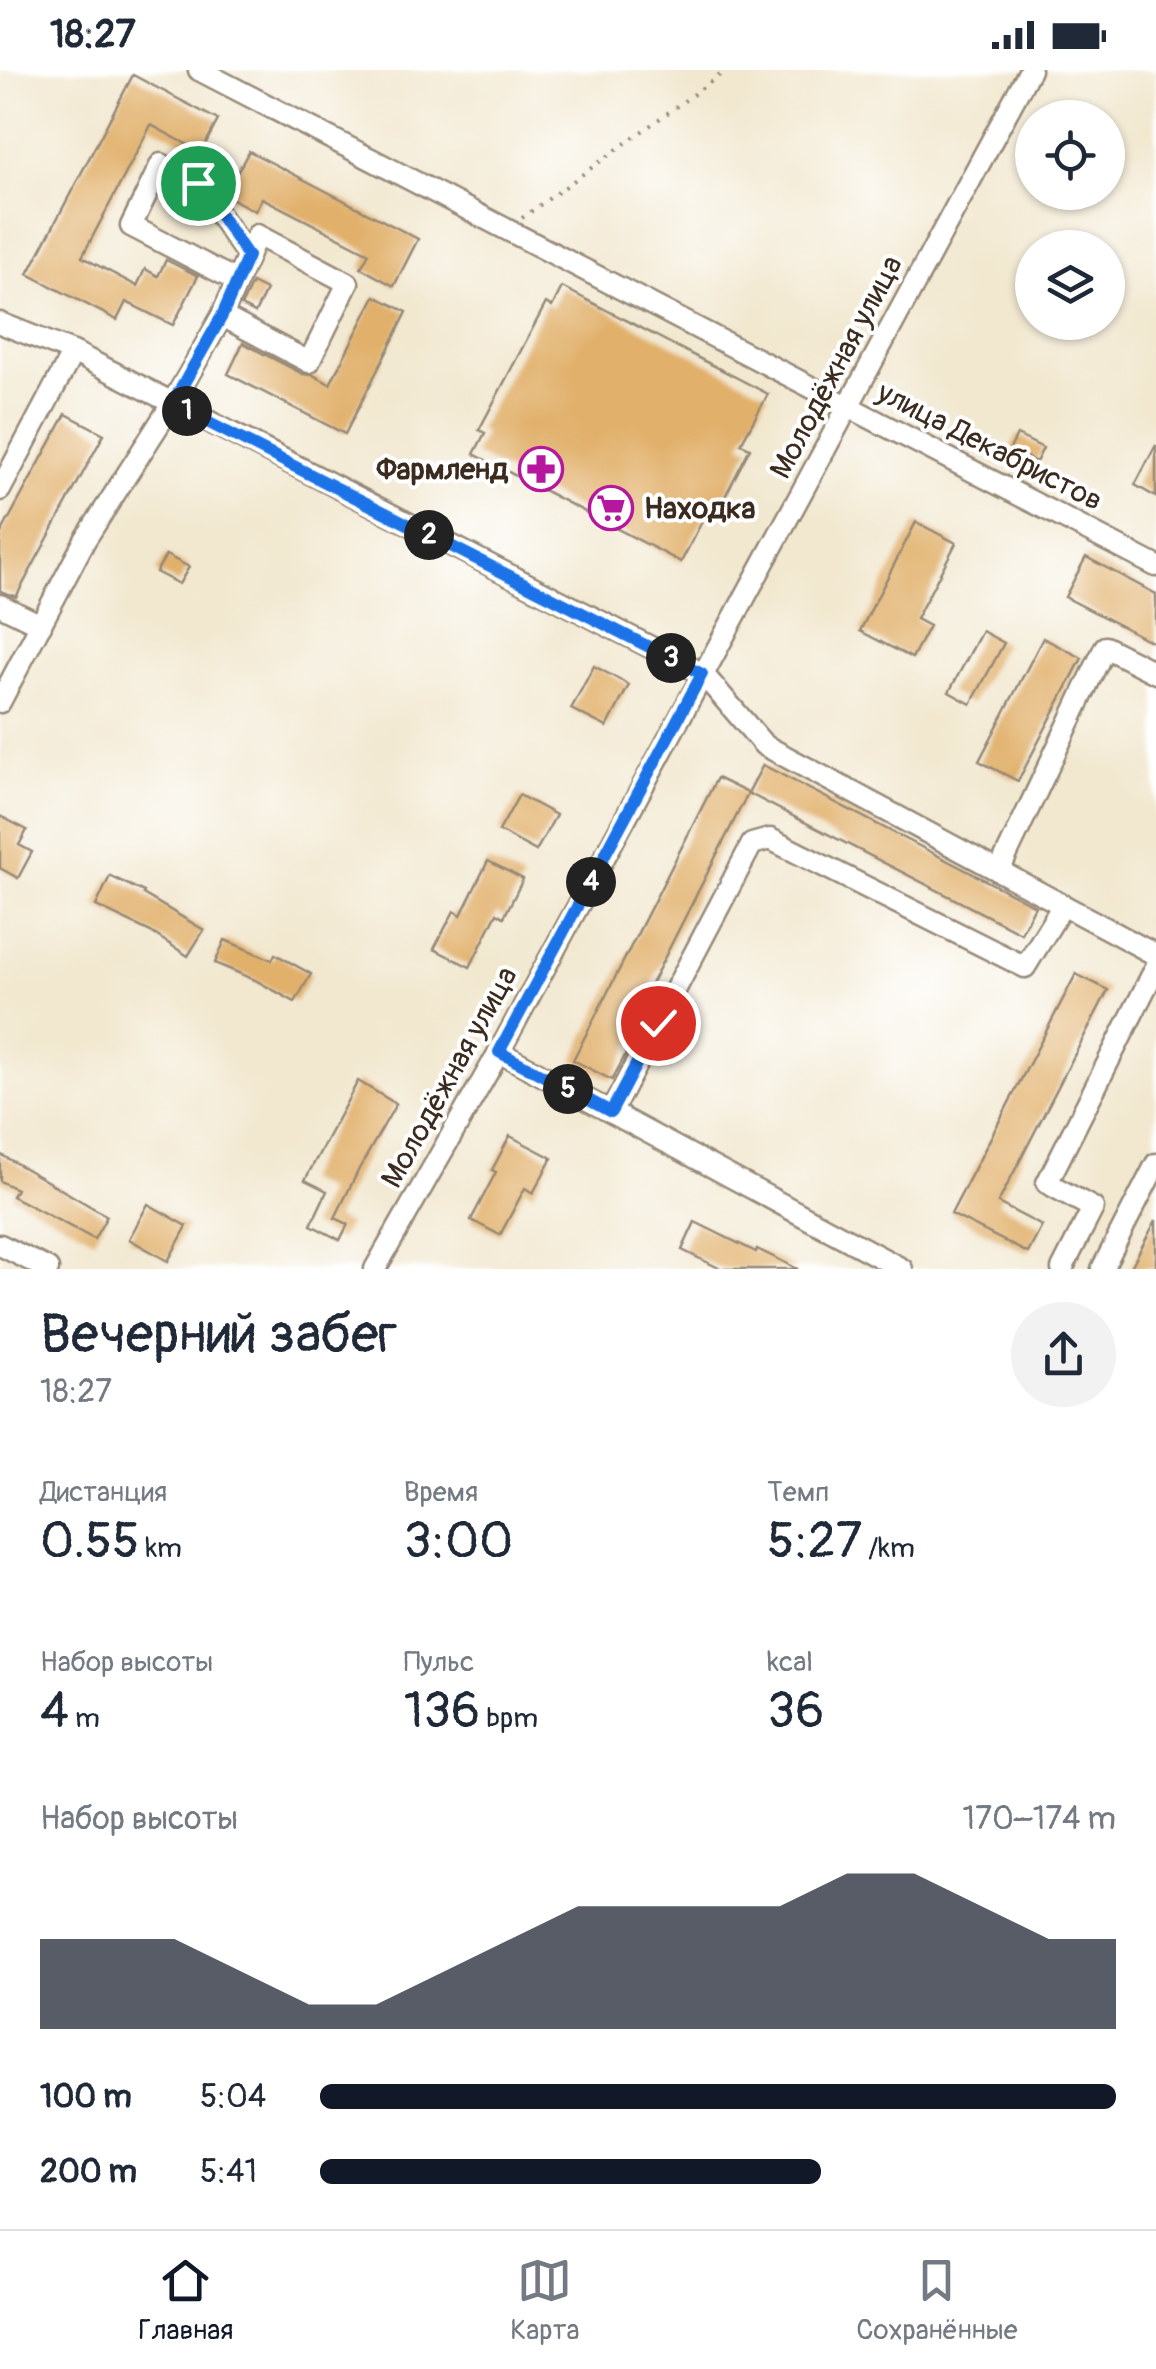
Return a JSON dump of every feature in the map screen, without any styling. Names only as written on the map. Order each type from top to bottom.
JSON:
[{"type":"street","name":"улица Декабристов","points":[[199,70],[1156,566]]},
{"type":"street","name":"Молодёжная улица","points":[[375,1269],[499,1052],[1030,70]]},
{"type":"street","points":[[237,281],[130,226],[161,164],[198,183],[248,256]]},
{"type":"street","points":[[0,702],[85,540],[172,404],[222,316],[257,235],[348,284],[309,362],[222,316]]},
{"type":"street","points":[[0,323],[73,352],[702,674],[764,745],[1156,955]]},
{"type":"street","points":[[0,490],[73,352]]},
{"type":"street","points":[[0,605],[41,624]]},
{"type":"street","points":[[999,871],[1105,648],[1156,672]]},
{"type":"street","points":[[611,1112],[752,844],[770,839],[1025,967],[1063,905]]},
{"type":"street","points":[[1062,1269],[1093,1208],[1047,1183],[1156,967]]},
{"type":"street","points":[[499,1052],[902,1269]]},
{"type":"street","points":[[1102,1269],[1156,1164]]},
{"type":"street","points":[[0,1246],[48,1269]]},
{"type":"path","points":[[506,229],[727,70]]},
{"type":"building","points":[[133,75],[218,120],[201,152],[151,125],[82,257],[137,286],[145,269],[158,276],[166,260],[198,276],[173,325],[126,302],[117,320],[28,274]]},
{"type":"building","points":[[249,151],[418,239],[394,286],[361,268],[369,253],[262,198],[255,211],[225,195]]},
{"type":"building","points":[[252,283],[266,290],[255,313],[241,306]]},
{"type":"building","points":[[562,287],[768,394],[741,444],[750,448],[718,510],[709,508],[681,562],[474,454],[485,433],[479,430],[546,303],[552,307]]},
{"type":"building","points":[[375,296],[407,312],[345,434],[228,374],[243,343],[330,384]]},
{"type":"building","points":[[66,414],[104,434],[16,597],[0,591],[0,535]]},
{"type":"building","points":[[1017,435],[1043,448],[1036,462],[1010,449]]},
{"type":"building","points":[[1156,445],[1156,497],[1135,485]]},
{"type":"building","points":[[916,522],[956,543],[916,619],[929,626],[912,658],[860,631]]},
{"type":"building","points":[[166,555],[189,567],[179,584],[156,572]]},
{"type":"building","points":[[1086,557],[1156,594],[1156,644],[1065,597]]},
{"type":"building","points":[[982,631],[1004,643],[971,704],[949,692]]},
{"type":"building","points":[[1043,638],[1082,658],[1018,781],[979,761]]},
{"type":"building","points":[[594,666],[629,685],[607,727],[571,709]]},
{"type":"building","points":[[763,765],[1035,906],[1021,933],[748,793]]},
{"type":"building","points":[[717,778],[748,793],[636,1014],[645,1018],[612,1080],[573,1060]]},
{"type":"building","points":[[519,795],[556,815],[536,851],[499,831]]},
{"type":"building","points":[[0,816],[27,830],[19,845],[32,852],[18,878],[0,868]]},
{"type":"building","points":[[488,861],[523,879],[504,917],[497,913],[470,967],[434,949],[454,911],[461,915]]},
{"type":"building","points":[[110,876],[144,892],[204,930],[188,956],[151,932],[96,906]]},
{"type":"building","points":[[225,940],[272,960],[275,954],[311,974],[295,1002],[215,963]]},
{"type":"building","points":[[1076,974],[1108,990],[998,1203],[1042,1226],[1028,1253],[951,1214]]},
{"type":"building","points":[[358,1081],[396,1104],[335,1218],[348,1224],[340,1240],[311,1225],[327,1191],[305,1180]]},
{"type":"building","points":[[510,1136],[552,1158],[533,1193],[525,1188],[500,1235],[471,1220]]},
{"type":"building","points":[[0,1154],[107,1216],[94,1239],[12,1196],[16,1189],[0,1181]]},
{"type":"building","points":[[148,1204],[187,1226],[168,1261],[129,1239]]},
{"type":"building","points":[[1156,1220],[1156,1269],[1130,1269]]},
{"type":"building","points":[[695,1222],[798,1269],[721,1269],[682,1250]]},
{"type":"place","name":"Фармленд","points":[[541,469]]},
{"type":"place","name":"Находка","points":[[611,508]]},
{"type":"route","points":[[198,183],[248,256],[222,316],[172,404],[702,674],[499,1052],[611,1112],[658,1023]]}]
